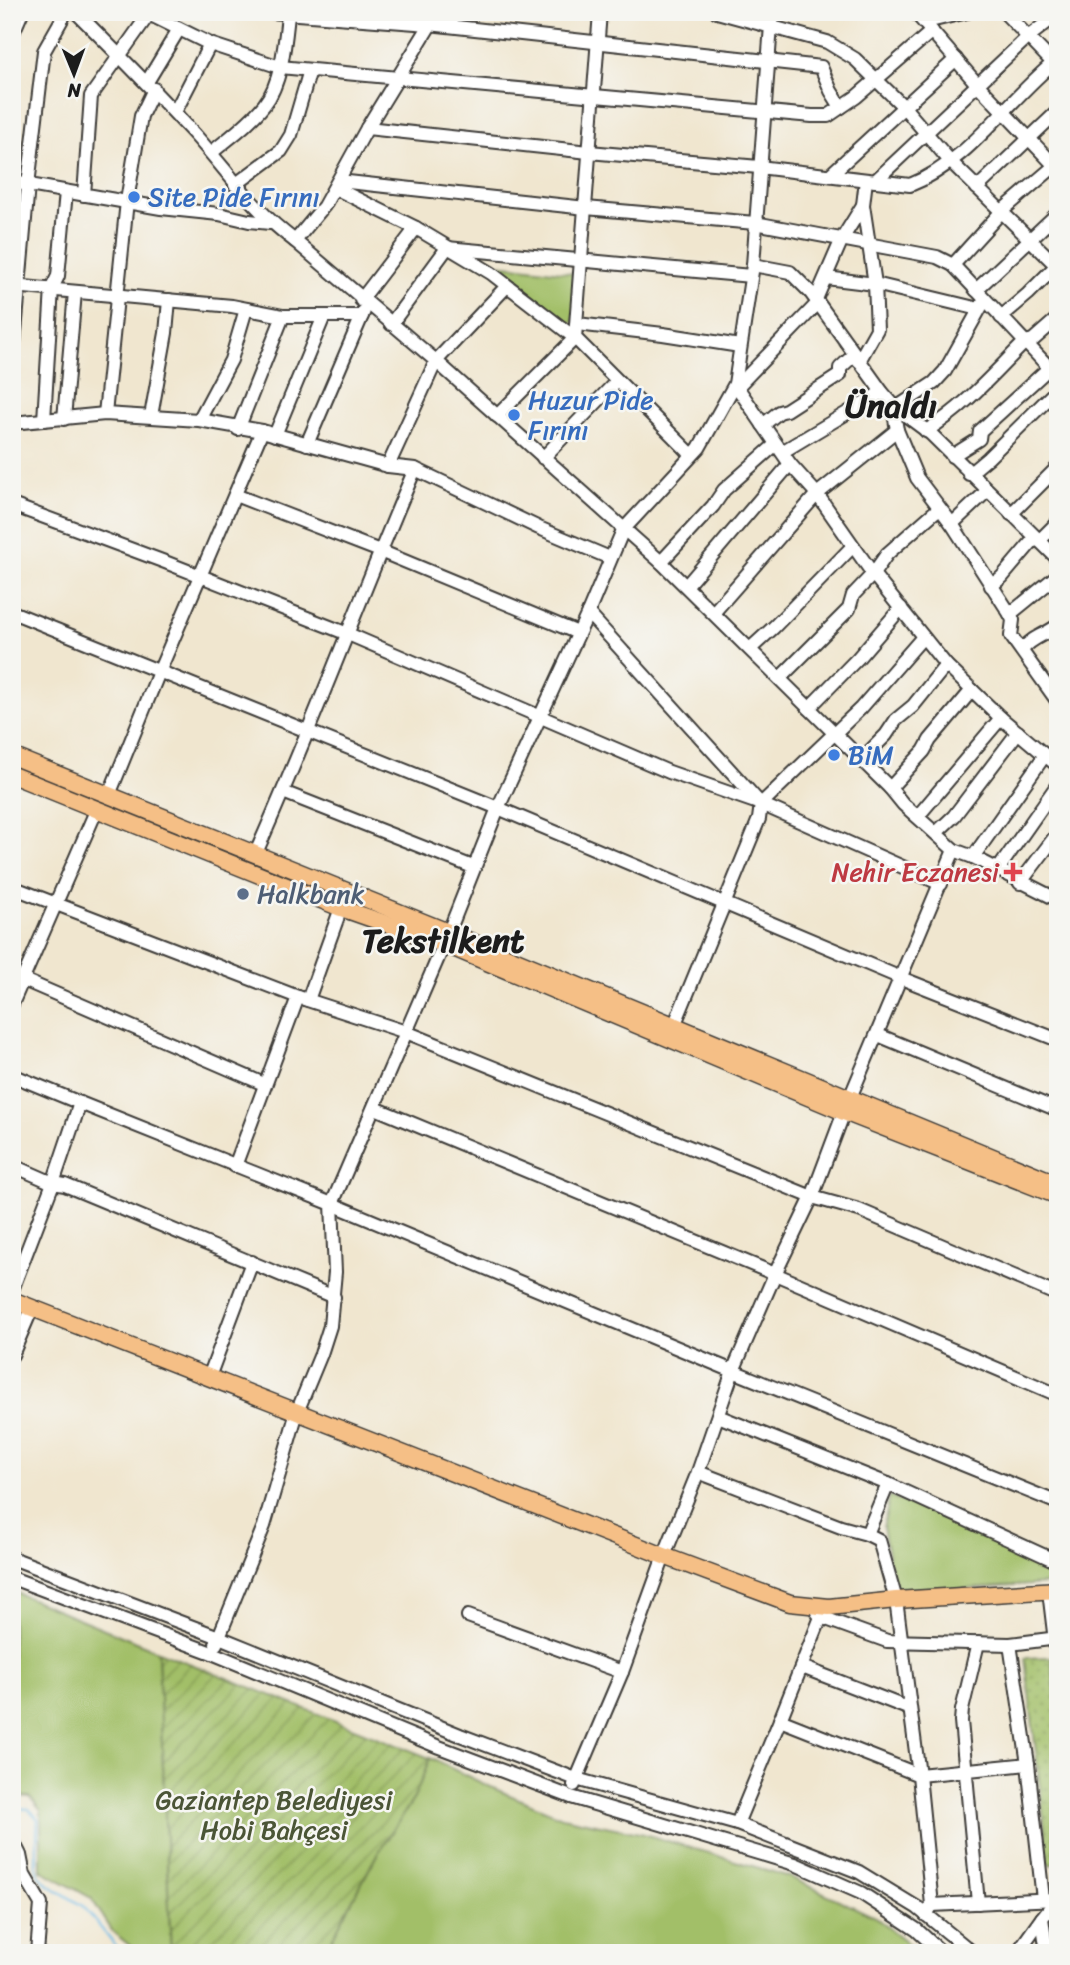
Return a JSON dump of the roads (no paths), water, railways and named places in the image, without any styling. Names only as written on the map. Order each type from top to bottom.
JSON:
[{"type":"main road","points":[[12,756],[255,855],[1058,1196]]},
{"type":"main road","points":[[12,775],[341,908],[446,938],[674,1026],[847,1105],[1058,1184]]},
{"type":"main road","points":[[12,1300],[664,1556],[818,1612],[896,1600],[1053,1590]]},
{"type":"street","points":[[12,35],[22,12]]},
{"type":"street","points":[[12,366],[16,287],[44,51],[66,12]]},
{"type":"street","points":[[76,12],[175,113],[270,223],[295,241],[364,307],[391,324],[436,362],[687,585],[954,850],[1058,901]]},
{"type":"street","points":[[271,12],[429,24],[821,67],[841,107]]},
{"type":"street","points":[[295,241],[319,214],[367,128],[438,12]]},
{"type":"street","points":[[497,416],[575,338],[600,12]]},
{"type":"street","points":[[717,12],[827,42],[855,59],[903,106],[950,161],[1057,265],[1001,317]]},
{"type":"street","points":[[772,12],[752,270],[736,385],[790,464],[817,494],[873,574],[946,665],[1001,718],[1058,766]]},
{"type":"street","points":[[916,12],[977,84],[1057,166],[1003,210],[953,265]]},
{"type":"street","points":[[367,128],[830,174],[910,185],[926,179],[950,161],[1056,63],[1004,12]]},
{"type":"street","points":[[84,195],[91,96],[147,13],[210,44],[280,67],[594,98],[828,116],[876,79],[929,27],[958,14]]},
{"type":"street","points":[[212,1653],[264,1526],[297,1412],[330,1326],[334,1297],[332,1204],[375,1108],[498,808],[588,613],[623,530],[699,448],[736,385],[817,301],[842,239],[863,205],[870,181],[1028,37],[1058,14]]},
{"type":"street","points":[[211,153],[248,123],[267,102],[280,67],[288,15]]},
{"type":"street","points":[[105,414],[115,297],[141,117],[150,86],[179,29]]},
{"type":"street","points":[[175,113],[210,44]]},
{"type":"street","points":[[830,174],[956,59]]},
{"type":"street","points":[[235,185],[281,150],[291,135],[310,70]]},
{"type":"street","points":[[977,188],[1058,111]]},
{"type":"street","points":[[12,182],[161,208],[219,214],[249,222],[270,223]]},
{"type":"street","points":[[337,185],[755,223],[937,257],[953,265],[980,300],[1054,370],[980,431],[979,439],[952,456]]},
{"type":"street","points":[[337,185],[474,262],[507,286],[575,338],[692,455]]},
{"type":"street","points":[[44,420],[52,288],[58,276],[66,192]]},
{"type":"street","points":[[763,425],[779,412],[840,375],[840,368],[857,358],[877,329],[875,284],[863,205]]},
{"type":"street","points":[[1058,213],[1030,239],[980,300],[944,371],[934,383],[896,408],[894,413],[897,430],[917,478],[952,524],[1010,614],[1013,620],[1011,636],[1023,649],[1058,702]]},
{"type":"street","points":[[307,444],[364,307],[416,228]]},
{"type":"street","points":[[447,248],[582,261],[790,272],[817,301],[882,393],[896,408],[926,431],[1058,559]]},
{"type":"street","points":[[391,324],[447,248]]},
{"type":"street","points":[[474,262],[492,252]]},
{"type":"street","points":[[826,278],[980,300]]},
{"type":"street","points":[[388,466],[436,362],[507,286]]},
{"type":"street","points":[[16,287],[170,300],[283,316],[324,316],[364,307]]},
{"type":"street","points":[[64,419],[75,292]]},
{"type":"street","points":[[151,416],[170,300]]},
{"type":"street","points":[[199,420],[231,359],[246,309]]},
{"type":"street","points":[[238,429],[283,316]]},
{"type":"street","points":[[275,435],[324,316]]},
{"type":"street","points":[[926,431],[971,399],[1025,342],[1032,340],[1058,318]]},
{"type":"street","points":[[577,324],[740,346]]},
{"type":"street","points":[[543,458],[617,381]]},
{"type":"street","points":[[969,474],[1058,389]]},
{"type":"street","points":[[661,562],[713,506],[724,490],[779,448],[882,393]]},
{"type":"street","points":[[12,423],[105,414],[199,420],[262,432],[388,466],[415,469],[539,528],[610,558]]},
{"type":"street","points":[[714,612],[817,494],[897,430]]},
{"type":"street","points":[[109,795],[262,432]]},
{"type":"street","points":[[687,585],[790,464]]},
{"type":"street","points":[[1011,514],[1058,467]]},
{"type":"street","points":[[255,855],[309,732],[415,469]]},
{"type":"street","points":[[952,524],[987,491]]},
{"type":"street","points":[[235,495],[380,551],[578,633]]},
{"type":"street","points":[[12,505],[348,634],[669,772],[761,804],[942,884]]},
{"type":"street","points":[[780,678],[849,609],[853,595],[887,554],[938,509]]},
{"type":"street","points":[[991,586],[1037,539],[1058,522]]},
{"type":"street","points":[[750,649],[853,545]]},
{"type":"street","points":[[1010,614],[1058,575]]},
{"type":"street","points":[[809,708],[858,658],[901,608]]},
{"type":"street","points":[[12,612],[498,808],[901,978],[1058,1040]]},
{"type":"street","points":[[588,613],[761,804]]},
{"type":"street","points":[[1023,649],[1028,643],[1048,634],[1058,625]]},
{"type":"street","points":[[674,1026],[759,819],[761,804],[861,708],[923,637]]},
{"type":"street","points":[[861,760],[886,736],[896,720],[913,706],[946,665]]},
{"type":"street","points":[[890,788],[924,751],[972,690]]},
{"type":"street","points":[[918,816],[1001,718]]},
{"type":"street","points":[[936,833],[954,816],[1018,732]]},
{"type":"street","points":[[973,857],[1045,755]]},
{"type":"street","points":[[997,871],[1058,784]]},
{"type":"street","points":[[284,792],[473,867]]},
{"type":"street","points":[[12,1004],[18,977],[96,811]]},
{"type":"street","points":[[1020,883],[1058,833]]},
{"type":"street","points":[[571,1797],[576,1779],[622,1672],[698,1472],[733,1371],[812,1198],[847,1105],[954,850]]},
{"type":"street","points":[[12,887],[303,998],[406,1032],[812,1198],[859,1210],[1058,1295]]},
{"type":"street","points":[[235,1166],[264,1084],[341,908]]},
{"type":"street","points":[[18,977],[264,1084]]},
{"type":"street","points":[[878,1035],[1058,1110]]},
{"type":"street","points":[[12,1074],[1058,1503]]},
{"type":"street","points":[[12,1290],[80,1103]]},
{"type":"street","points":[[375,1108],[1058,1395]]},
{"type":"street","points":[[12,1165],[334,1297]]},
{"type":"street","points":[[209,1377],[252,1262]]},
{"type":"street","points":[[12,1355],[32,1308]]},
{"type":"street","points":[[718,1416],[888,1484],[1058,1562]]},
{"type":"street","points":[[698,1472],[879,1540],[896,1600],[919,1775],[929,1910]]},
{"type":"street","points":[[867,1534],[888,1484]]},
{"type":"street","points":[[12,1558],[576,1779],[737,1824],[859,1871],[929,1910],[973,1953]]},
{"type":"street","points":[[12,1578],[212,1653],[439,1747],[571,1797],[795,1864],[861,1893],[917,1930],[942,1953]]},
{"type":"street","points":[[1053,1590],[1058,1665]]},
{"type":"street","points":[[737,1824],[802,1667],[818,1612],[887,1641],[1010,1644],[1056,1638]]},
{"type":"street","points":[[468,1616],[622,1672]]},
{"type":"street","points":[[978,1643],[962,1710],[978,1903]]},
{"type":"street","points":[[1010,1644],[1028,1764],[1043,1899]]},
{"type":"street","points":[[802,1667],[910,1709]]},
{"type":"street","points":[[780,1720],[919,1775],[1028,1764]]},
{"type":"street","points":[[12,1839],[20,1855],[24,1875],[41,1904],[37,1953]]},
{"type":"street","points":[[929,1910],[978,1903],[1057,1898]]},
{"type":"street","points":[[1017,1953],[1057,1898]]},
{"type":"street","points":[[1042,1917],[1047,1953]]},
{"type":"waterway","points":[[12,1808],[29,1809],[38,1819],[36,1865],[39,1875],[46,1883],[84,1907],[121,1953]]},
{"type":"place","name":"Site Pide Fırını","points":[[134,197]]},
{"type":"place","name":"Huzur Pide Fırını","points":[[514,415]]},
{"type":"place","name":"BiM","points":[[834,755]]},
{"type":"place","name":"Nehir Eczanesi","points":[[1013,872]]},
{"type":"place","name":"Halkbank","points":[[243,894]]},
{"type":"district","name":"Ünaldı","points":[[891,406]]},
{"type":"district","name":"Tekstilkent","points":[[443,941]]},
{"type":"park label","name":"Gaziantep Belediyesi Hobi Bahçesi","points":[[274,1815]]}]
